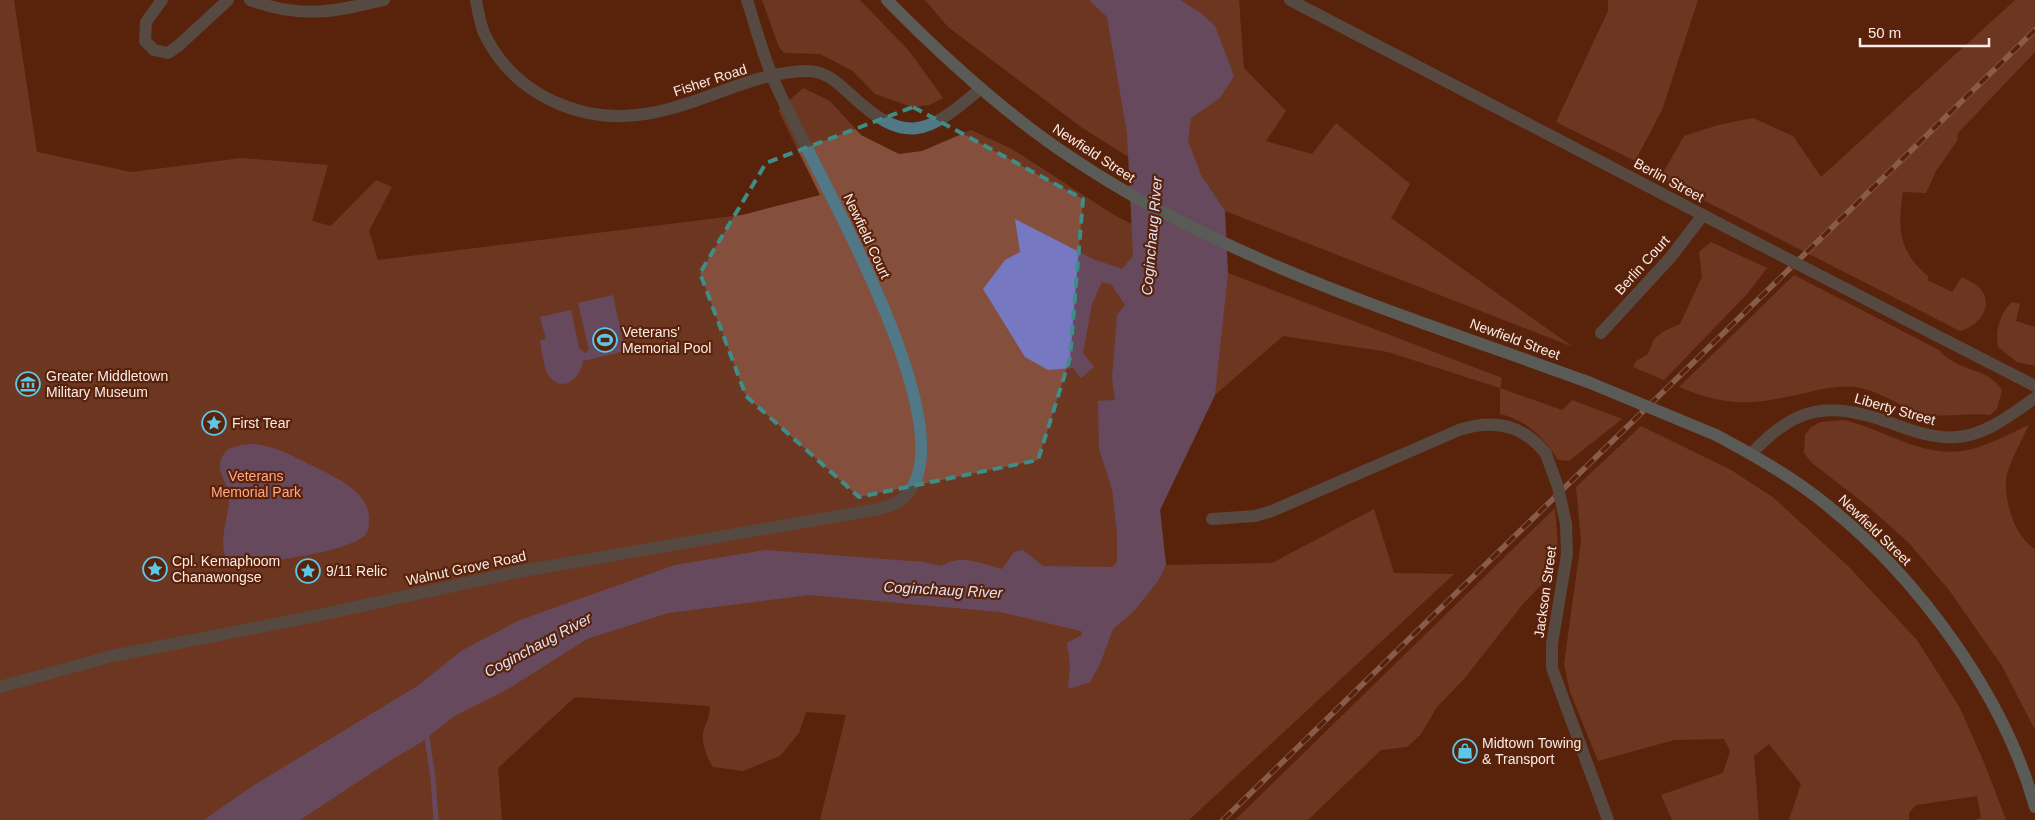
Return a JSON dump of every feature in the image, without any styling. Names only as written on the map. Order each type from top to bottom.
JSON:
[{"type":"main road","name":"Newfield Street","points":[[887,0],[929,42],[980,88],[1072,159],[1142,201],[1253,256],[1308,279],[1588,382],[1716,435],[1751,454],[1827,506],[1891,564],[1918,595],[1949,636],[1986,695],[2020,765],[2035,807]]},
{"type":"street","points":[[162,0],[146,22],[145,41],[154,50],[168,53],[228,0]]},
{"type":"street","points":[[250,0],[303,13],[344,10],[384,0]]},
{"type":"street","name":"Fisher Road","points":[[476,0],[483,30],[504,65],[534,91],[569,108],[609,116],[652,114],[772,76],[801,72],[819,72],[840,84],[872,115],[886,123],[902,129],[920,128],[939,121],[955,111],[980,88]]},
{"type":"street","name":"Newfield Court","points":[[747,0],[772,76],[864,261],[907,374],[920,432],[921,455],[918,473],[909,492]]},
{"type":"street","name":"Berlin Street","points":[[1290,0],[2035,386]]},
{"type":"street","name":"Berlin Court","points":[[1601,333],[1670,258],[1704,215]]},
{"type":"street","name":"Liberty Street","points":[[1751,454],[1767,437],[1784,424],[1800,416],[1821,411],[1844,410],[1867,415],[1916,433],[1937,437],[1959,437],[1979,432],[2001,421],[2035,398]]},
{"type":"street","name":"Jackson Street","points":[[1212,519],[1255,516],[1272,511],[1459,430],[1480,424],[1499,425],[1516,430],[1534,441],[1546,454],[1558,487],[1566,524],[1567,554],[1552,644],[1552,668],[1608,820]]},
{"type":"street","name":"Walnut Grove Road","points":[[0,687],[112,656],[315,616],[517,572],[879,509],[896,504],[909,492]]},
{"type":"highlighted area","points":[[913,107],[1083,199],[1070,358],[1038,460],[859,497],[746,396],[700,273],[766,163]]},
{"type":"green space","name":"Veterans Memorial Park","points":[[0,0],[14,0],[37,152],[131,172],[242,158],[328,165],[312,221],[331,226],[376,180],[392,187],[369,231],[378,260],[742,215],[820,195],[778,110],[803,88],[830,101],[861,135],[899,154],[922,151],[971,130],[1012,149],[1114,215],[1228,273],[1502,378],[1500,388],[1388,352],[1283,336],[1215,395],[1160,510],[1166,565],[1272,563],[1374,509],[1394,573],[1454,574],[1189,820],[820,820],[846,715],[806,712],[799,733],[780,756],[743,771],[713,767],[708,759],[703,734],[710,706],[575,697],[498,768],[502,820],[0,820]]},
{"type":"green space","points":[[762,0],[860,0],[910,52],[943,98],[929,105],[912,107],[875,94],[853,71],[820,54],[784,53],[779,47]]},
{"type":"green space","points":[[925,0],[1239,0],[1244,68],[1286,111],[1266,141],[1312,154],[1336,123],[1410,184],[1391,218],[1573,347],[1225,211],[1168,182],[1081,127],[948,27]]},
{"type":"green space","points":[[1608,0],[1698,0],[1662,110],[1635,161],[1556,122],[1608,11]]},
{"type":"green space","points":[[2015,0],[2035,0],[2035,52],[1958,133],[1957,141],[1936,171],[1926,193],[1903,192],[1901,205],[1902,239],[1911,259],[1929,277],[1927,280],[1952,292],[1962,277],[1978,286],[1982,291],[1986,304],[1985,311],[1972,326],[1960,331],[1660,178],[1684,136],[1718,125],[1753,118],[1793,136],[1821,177]]},
{"type":"green space","points":[[1711,242],[1767,268],[1748,293],[1664,380],[1633,367],[1636,361],[1648,354],[1654,339],[1664,331],[1680,324],[1702,277],[1699,252]]},
{"type":"green space","points":[[1794,275],[1939,350],[1955,363],[1988,377],[2002,390],[1997,409],[1990,415],[1930,415],[1913,410],[1872,391],[1854,387],[1834,387],[1783,398],[1739,402],[1712,398],[1679,387]]},
{"type":"green space","points":[[2012,302],[2020,304],[2016,321],[2035,327],[2035,366],[2017,362],[1998,347],[1999,323],[2004,311]]},
{"type":"green space","points":[[1500,388],[1562,410],[1572,400],[1622,419],[1569,461],[1558,460],[1541,437],[1527,425],[1500,414]]},
{"type":"green space","points":[[1844,420],[1922,448],[1955,452],[1986,444],[2029,425],[2009,468],[2006,488],[2009,508],[2016,527],[2021,536],[2035,549],[2035,730],[2002,666],[1949,590],[1908,542],[1865,504],[1812,463],[1804,453],[1805,435],[1811,427],[1821,422]]},
{"type":"green space","points":[[1641,426],[1731,470],[1774,498],[1849,567],[1917,640],[1960,708],[1983,760],[2006,820],[1973,820],[1981,818],[1977,796],[1916,805],[1909,813],[1909,820],[1789,820],[1801,784],[1769,744],[1754,756],[1759,820],[1672,820],[1661,795],[1723,773],[1730,751],[1724,739],[1674,740],[1598,761],[1570,692],[1564,664],[1581,541],[1576,487]]},
{"type":"green space","points":[[1555,508],[1558,546],[1555,566],[1546,566],[1543,583],[1523,604],[1464,679],[1437,707],[1421,734],[1407,747],[1381,750],[1308,820],[1235,820]]},
{"type":"water","name":"Coginchaug River","points":[[1089,0],[1180,0],[1201,13],[1215,26],[1234,76],[1220,98],[1191,118],[1188,141],[1201,175],[1225,211],[1228,273],[1215,395],[1160,510],[1166,565],[1158,581],[1133,612],[1113,629],[1100,664],[1090,682],[1068,689],[1070,665],[1067,643],[1082,635],[1081,631],[1000,612],[809,595],[668,613],[587,639],[508,689],[456,715],[420,743],[300,820],[204,820],[251,787],[419,685],[461,651],[520,620],[675,565],[766,550],[923,562],[942,566],[956,560],[964,560],[979,562],[1002,569],[1014,552],[1023,550],[1043,566],[1113,567],[1117,562],[1117,532],[1112,489],[1099,449],[1098,401],[1115,400],[1112,378],[1117,315],[1125,305],[1111,284],[1102,282],[1092,304],[1083,353],[1094,367],[1081,378],[1073,368],[1048,370],[1025,357],[983,289],[1005,260],[1020,252],[1015,219],[1093,259],[1122,269],[1133,256],[1127,133],[1107,17]]},
{"type":"water","name":"Veterans' Memorial Pool","points":[[613,295],[625,351],[583,361],[579,373],[570,382],[560,384],[554,381],[549,376],[544,364],[540,340],[546,339],[540,317],[571,310],[579,348],[585,353],[589,350],[578,303]]},
{"type":"water","points":[[254,444],[284,452],[350,487],[364,502],[368,512],[369,527],[364,536],[339,547],[304,556],[239,567],[230,562],[225,555],[223,546],[229,496],[221,473],[220,462],[228,449]]},
{"type":"waterway","points":[[426,731],[433,778],[436,820]]},
{"type":"railway","points":[[1223,820],[2035,30]]},
{"type":"place","name":"Veterans' Memorial Pool","points":[[605,340]]},
{"type":"place","name":"Greater Middletown Military Museum","points":[[28,384]]},
{"type":"place","name":"First Tear","points":[[214,423]]},
{"type":"place","name":"Cpl. Kemaphoom Chanawongse","points":[[155,569]]},
{"type":"place","name":"9/11 Relic","points":[[308,571]]},
{"type":"place","name":"Midtown Towing & Transport","points":[[1465,751]]}]
